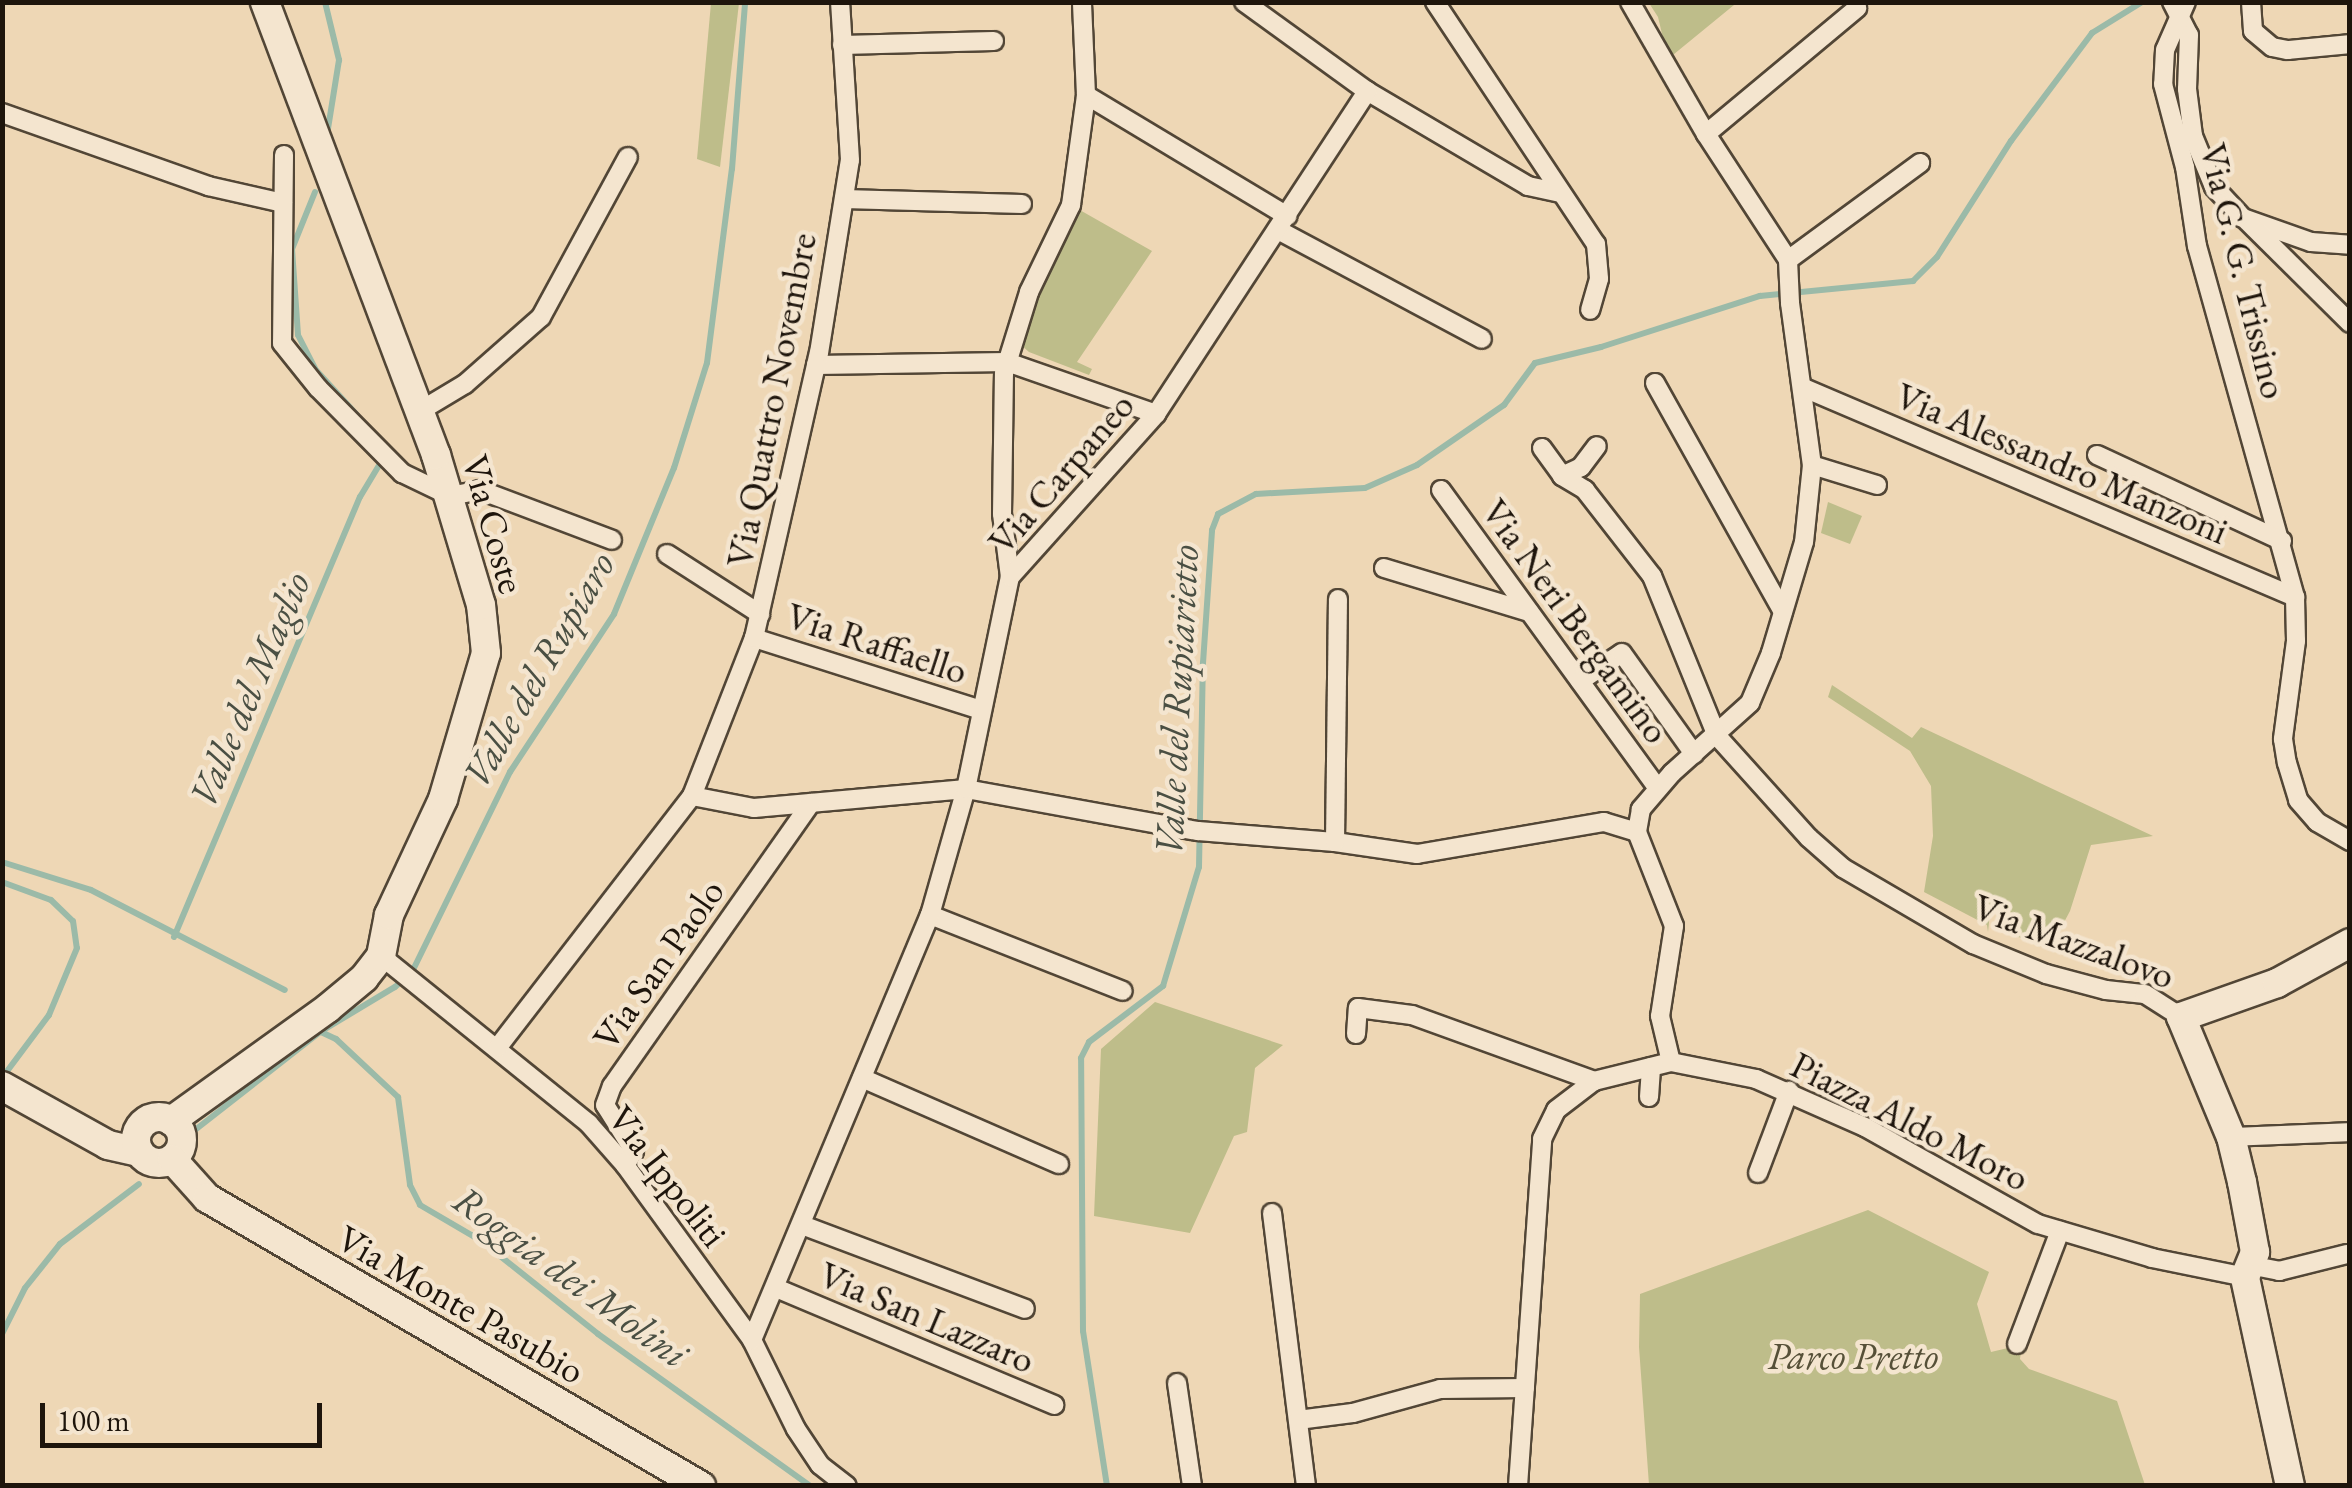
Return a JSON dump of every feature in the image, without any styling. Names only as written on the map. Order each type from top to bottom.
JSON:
[{"type":"street","name":"Via Coste","points":[[265,2],[420,411],[450,496],[481,606],[486,653],[443,799],[389,916],[381,956]]},
{"type":"street","name":"Via Quattro Novembre","points":[[498,1047],[692,796],[754,638],[816,365],[850,160],[840,2]]},
{"type":"street","points":[[1010,576],[1002,514],[1007,362],[1028,292],[1071,206],[1086,95],[1082,2]]},
{"type":"street","points":[[1244,2],[1368,91],[1528,186],[1560,193]]},
{"type":"street","points":[[1435,2],[1587,228],[1600,259],[1590,310]]},
{"type":"street","points":[[1630,2],[1706,134],[1788,260],[1920,163]]},
{"type":"street","points":[[2251,2],[2253,31],[2272,46],[2288,50],[2350,44]]},
{"type":"street","points":[[1706,134],[1857,8]]},
{"type":"street","points":[[2179,8],[2189,34],[2187,89],[2193,136],[2214,187],[2350,322]]},
{"type":"street","name":"Via G. G. Trissino","points":[[2179,8],[2165,50],[2163,84],[2184,167],[2197,246],[2296,598],[2296,641],[2283,740],[2287,763],[2298,800],[2317,822],[2350,842]]},
{"type":"street","points":[[842,45],[994,42]]},
{"type":"street","name":"Via Carpaneo","points":[[966,789],[1010,576],[1156,414],[1368,91]]},
{"type":"street","points":[[1086,95],[1283,223],[1482,340]]},
{"type":"street","points":[[2,113],[208,186],[283,203]]},
{"type":"street","points":[[284,155],[282,343],[318,388],[402,473],[450,496],[480,490],[612,540]]},
{"type":"street","points":[[420,411],[465,384],[541,316],[628,157]]},
{"type":"street","name":"Via Quattro Novembre","points":[[844,199],[1022,204]]},
{"type":"street","points":[[2243,218],[2311,242],[2350,245]]},
{"type":"street","name":"Via Neri Bergamino","points":[[1636,832],[1640,809],[1750,703],[1804,542],[1812,464],[1788,260]]},
{"type":"street","points":[[816,365],[1007,362],[1156,414]]},
{"type":"street","points":[[1655,383],[1783,612]]},
{"type":"street","name":"Via Alessandro Manzoni","points":[[1804,388],[2296,598]]},
{"type":"street","points":[[1562,476],[1581,467],[1596,446]]},
{"type":"street","points":[[1542,448],[1562,476],[1585,490],[1652,576],[1716,736]]},
{"type":"street","points":[[2098,455],[2282,541]]},
{"type":"street","points":[[1812,464],[1877,485]]},
{"type":"street","name":"Via Neri Bergamino","points":[[1442,490],[1658,789]]},
{"type":"street","name":"Via Quattro Novembre","points":[[668,554],[760,614]]},
{"type":"street","points":[[1384,568],[1530,612]]},
{"type":"street","points":[[1335,842],[1338,599]]},
{"type":"street","name":"Via Raffaello","points":[[754,638],[981,710]]},
{"type":"street","points":[[1580,682],[1622,654],[1694,754]]},
{"type":"street","name":"Via Mazzalovo","points":[[1716,736],[1809,838],[1843,868],[1972,944],[2046,974],[2106,990],[2146,994],[2181,1016]]},
{"type":"street","points":[[692,796],[754,808],[966,789],[1202,832],[1335,842],[1417,854],[1604,822],[1636,832],[1674,926],[1660,1016],[1671,1062],[1594,1081],[1556,1110],[1542,1139],[1518,1486]]},
{"type":"street","name":"Via San Lazzaro","points":[[752,1340],[930,915],[966,789]]},
{"type":"street","name":"Via San Paolo","points":[[624,1166],[634,1151],[605,1105],[612,1086],[811,803]]},
{"type":"street","points":[[930,915],[1123,991]]},
{"type":"street","points":[[2290,1486],[2247,1271],[2255,1252],[2231,1137],[2181,1016],[2277,983],[2350,943]]},
{"type":"street","points":[[2,1086],[108,1146],[138,1146],[158,1163],[182,1141],[220,1083],[328,1008],[381,956]]},
{"type":"street","name":"Via Ippoliti","points":[[381,956],[589,1124],[752,1340],[796,1429],[820,1465],[847,1486]]},
{"type":"street","points":[[1356,1034],[1358,1008],[1412,1015],[1594,1081]]},
{"type":"street","name":"Piazza Aldo Moro","points":[[1671,1062],[1756,1079],[1789,1092],[2060,1231],[2152,1258],[2247,1271],[2279,1271],[2347,1254]]},
{"type":"street","points":[[1650,1097],[1651,1067]]},
{"type":"street","points":[[862,1078],[1059,1164]]},
{"type":"street","points":[[1758,1173],[1789,1092]]},
{"type":"street","points":[[138,1146],[139,1130],[149,1120],[182,1141]]},
{"type":"street","points":[[2231,1137],[2350,1132]]},
{"type":"street","name":"Via Monte Pasubio","points":[[182,1141],[208,1198],[366,1294],[701,1486]]},
{"type":"street","points":[[1272,1213],[1306,1486]]},
{"type":"street","name":"Via San Lazzaro","points":[[802,1225],[1025,1309]]},
{"type":"street","name":"Piazza Aldo Moro","points":[[2017,1344],[2060,1231]]},
{"type":"street","name":"Via San Lazzaro","points":[[776,1288],[1054,1405]]},
{"type":"street","points":[[1177,1383],[1192,1486]]},
{"type":"street","points":[[1298,1420],[1353,1413],[1440,1389],[1525,1388]]},
{"type":"green space","points":[[711,3],[739,3],[720,167],[697,159]]},
{"type":"green space","points":[[1649,3],[1734,5],[1668,59],[1658,17]]},
{"type":"green space","points":[[1071,205],[1152,251],[1077,362],[1092,369],[1089,375],[1029,352],[1021,345],[1029,305]]},
{"type":"green space","points":[[1828,502],[1862,516],[1850,544],[1821,533]]},
{"type":"green space","points":[[1832,685],[1912,738],[1921,727],[2153,836],[2091,845],[2070,911],[2051,947],[2015,936],[2010,910],[1990,913],[1988,932],[1987,925],[1924,892],[1933,836],[1931,786],[1910,751],[1828,697]]},
{"type":"green space","points":[[1155,1002],[1283,1045],[1255,1068],[1247,1132],[1234,1136],[1190,1233],[1094,1216],[1101,1049]]},
{"type":"green space","name":"Parco Pretto","points":[[1868,1210],[1989,1272],[1977,1304],[1991,1352],[2008,1348],[2010,1342],[2022,1345],[2020,1359],[2029,1369],[2117,1401],[2145,1485],[1649,1485],[1639,1347],[1640,1294]]},
{"type":"waterway","name":"Valle del Maglio","points":[[325,2],[339,60],[327,135]]},
{"type":"waterway","name":"Valle del Rupiaro","points":[[195,1130],[320,1032],[395,987],[412,972],[510,772],[614,614],[674,468],[707,363],[732,169],[745,2]]},
{"type":"waterway","name":"Valle del Rupiarietto","points":[[1107,1486],[1083,1331],[1081,1058],[1089,1042],[1163,986],[1199,867],[1203,663],[1212,530],[1218,514],[1256,494],[1365,488],[1417,465],[1504,405],[1535,363],[1601,347],[1760,296],[1913,281],[1937,257],[2011,141],[2092,33],[2142,2]]},
{"type":"waterway","name":"Valle del Maglio","points":[[315,192],[292,249],[298,335],[315,369],[357,415]]},
{"type":"waterway","name":"Valle del Maglio","points":[[174,937],[360,497],[379,465]]},
{"type":"waterway","name":"Roggia dei Molini","points":[[2,862],[91,890],[285,990]]},
{"type":"waterway","points":[[2,882],[51,900],[73,921],[77,948],[49,1015],[8,1070]]},
{"type":"waterway","name":"Roggia dei Molini","points":[[321,1032],[336,1039],[398,1097],[410,1185],[420,1205],[480,1240],[598,1334],[810,1486]]},
{"type":"waterway","name":"Valle del Rupiaro","points":[[2,1334],[25,1288],[60,1244],[139,1184]]}]
